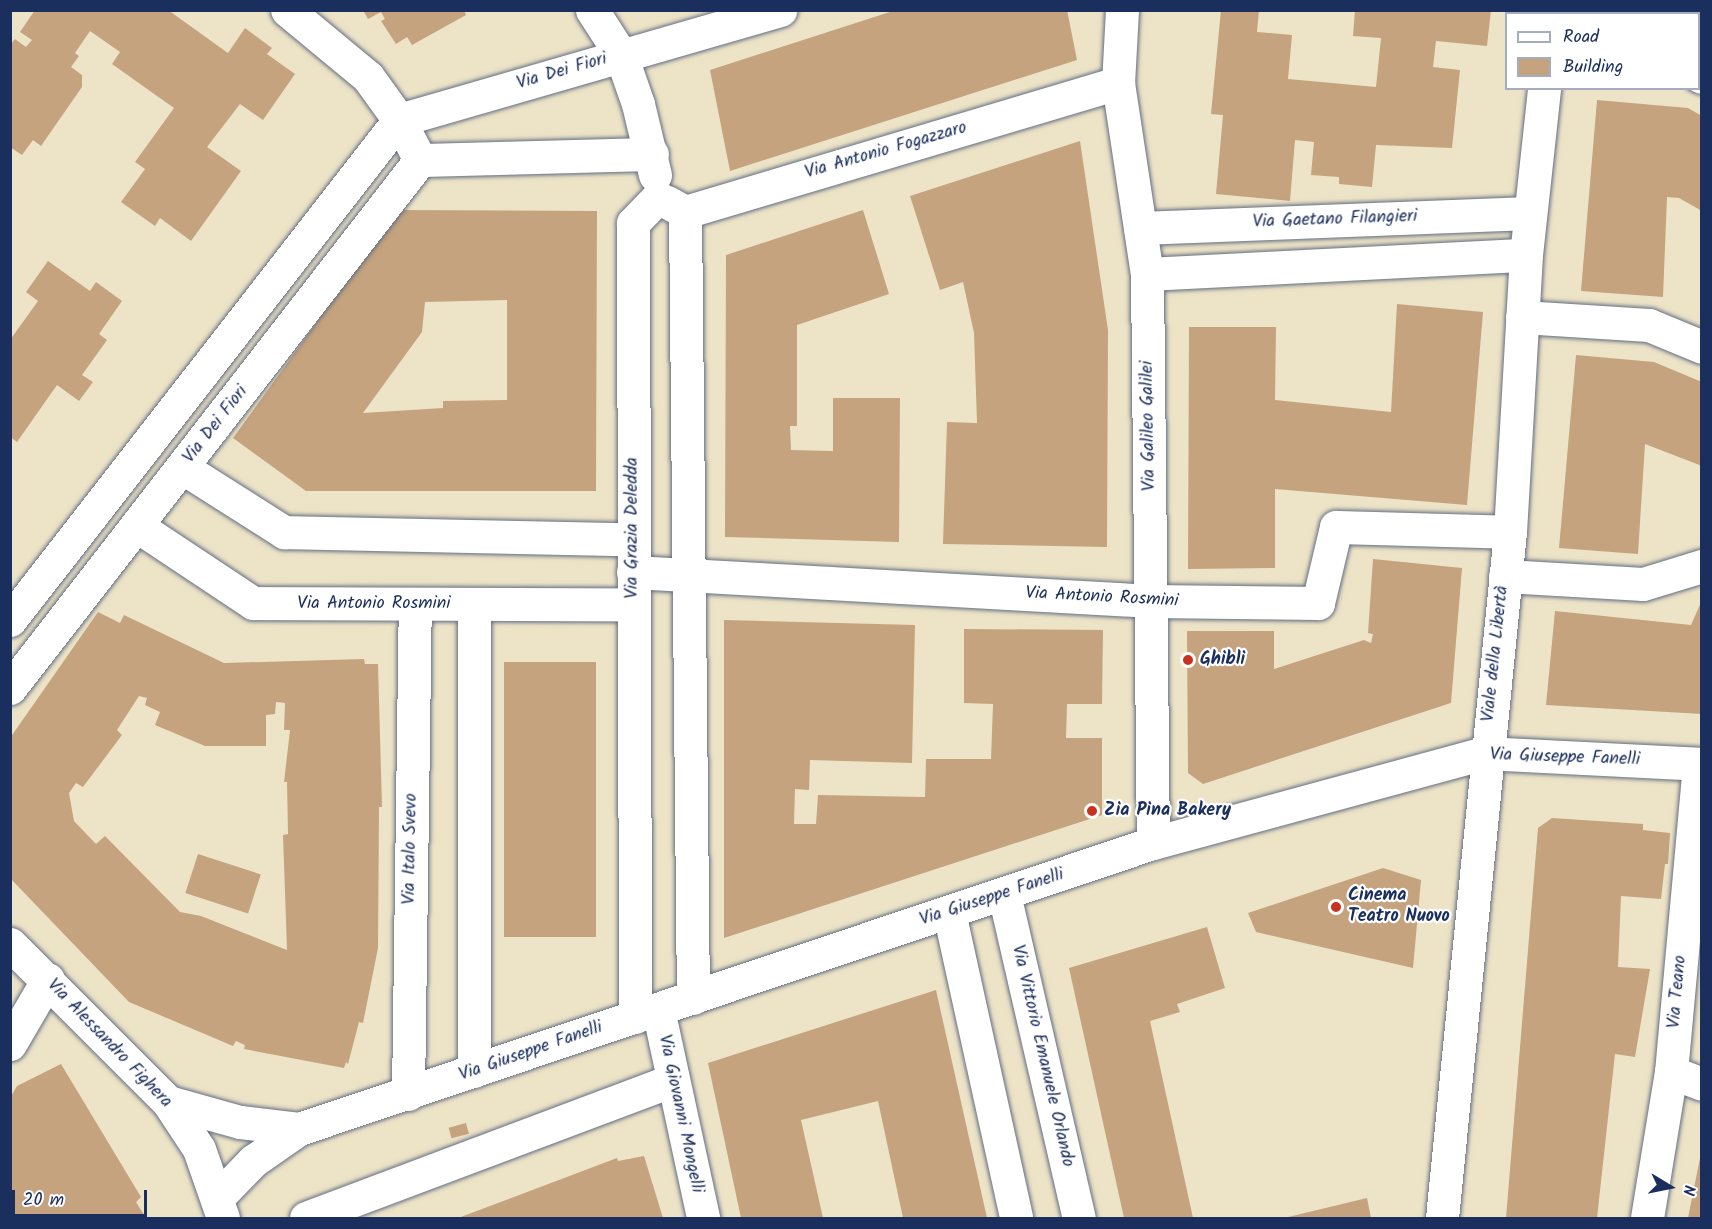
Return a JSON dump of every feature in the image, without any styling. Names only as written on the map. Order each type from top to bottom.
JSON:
[{"type":"street","points":[[287,10],[368,77],[399,120],[420,160],[652,154]]},
{"type":"street","points":[[592,10],[621,55],[652,154],[671,205],[689,574],[693,998]]},
{"type":"street","name":"Via Dei Fiori","points":[[399,120],[780,10]]},
{"type":"street","name":"Via Galileo Galilei","points":[[1122,10],[1118,83],[1147,274],[1153,843]]},
{"type":"street","name":"Via Antonio Fogazzaro","points":[[671,205],[1118,83]]},
{"type":"street","name":"Viale della Libertà","points":[[1442,1218],[1485,753],[1510,532],[1526,255],[1544,90]]},
{"type":"street","points":[[10,620],[399,120]]},
{"type":"street","name":"Via Dei Fiori","points":[[10,688],[420,160]]},
{"type":"street","name":"Via Grazia Deledda","points":[[647,1013],[632,539],[633,223],[671,205]]},
{"type":"street","name":"Via Gaetano Filangieri","points":[[1140,228],[1530,213]]},
{"type":"street","points":[[1147,274],[1526,255]]},
{"type":"street","points":[[1522,317],[1649,325],[1701,348]]},
{"type":"street","points":[[183,468],[284,532],[632,539]]},
{"type":"street","name":"Via Antonio Rosmini","points":[[137,525],[253,603],[634,604]]},
{"type":"street","name":"Via Antonio Rosmini","points":[[633,572],[1151,602],[1318,603],[1336,527],[1510,532]]},
{"type":"street","points":[[1505,576],[1643,584],[1701,566]]},
{"type":"street","name":"Via Italo Svevo","points":[[408,1094],[415,604]]},
{"type":"street","points":[[474,604],[474,1071]]},
{"type":"street","name":"Via Giuseppe Fanelli","points":[[299,1129],[1153,843],[1485,753],[1700,764]]},
{"type":"street","name":"Via Teano","points":[[1647,1218],[1671,1072],[1700,764]]},
{"type":"street","name":"Via Vittorio Emanuele Orlando","points":[[1004,894],[1079,1218]]},
{"type":"street","points":[[949,912],[1016,1218]]},
{"type":"street","name":"Via Alessandro Fighera","points":[[10,944],[48,979],[168,1102],[199,1149],[220,1208]]},
{"type":"street","points":[[10,1044],[48,979]]},
{"type":"street","name":"Via Giovanni Mongelli","points":[[647,1013],[673,1080],[703,1218]]},
{"type":"street","points":[[1671,1072],[1701,1084]]},
{"type":"street","points":[[306,1218],[673,1080]]},
{"type":"street","points":[[168,1102],[240,1122],[299,1129]]},
{"type":"street","points":[[220,1208],[253,1161],[299,1129]]},
{"type":"green space","points":[[1626,11],[1701,11],[1701,77],[1700,12]]},
{"type":"building","points":[[35,10],[168,10],[228,53],[245,28],[272,48],[267,54],[295,74],[263,120],[240,104],[207,147],[241,171],[191,241],[160,218],[155,226],[121,202],[145,169],[135,162],[174,108],[112,64],[120,52],[90,31],[75,53],[79,56],[71,67],[82,75],[82,87],[41,146],[33,140],[22,155],[10,147],[10,45],[15,39],[26,47],[32,40],[20,32]]},
{"type":"building","points":[[363,10],[464,10],[466,15],[412,45],[407,37],[396,44],[381,21],[385,19],[381,12],[368,19]]},
{"type":"building","points":[[896,10],[1067,10],[1077,60],[730,171],[710,70]]},
{"type":"building","points":[[1221,10],[1259,10],[1257,32],[1292,35],[1288,79],[1376,87],[1381,38],[1353,36],[1355,10],[1491,10],[1487,46],[1436,41],[1433,67],[1460,70],[1452,148],[1376,145],[1372,187],[1339,184],[1339,177],[1311,175],[1314,142],[1295,140],[1290,201],[1216,194],[1223,115],[1211,114]]},
{"type":"building","points":[[1597,100],[1688,108],[1702,116],[1702,211],[1679,198],[1667,197],[1663,297],[1581,291]]},
{"type":"building","points":[[1080,141],[1108,330],[1107,547],[943,544],[947,422],[977,423],[974,333],[963,282],[940,290],[910,196]]},
{"type":"building","points":[[398,210],[597,211],[596,491],[306,491],[233,438]],"holes":[[[507,300],[507,400],[443,401],[443,408],[363,413],[422,332],[425,302]]]},
{"type":"building","points":[[863,210],[889,294],[797,325],[797,426],[790,426],[791,450],[833,451],[833,398],[900,398],[899,542],[725,537],[726,255]]},
{"type":"building","points":[[48,261],[90,291],[96,282],[122,301],[99,334],[107,340],[82,375],[93,382],[79,401],[57,385],[17,442],[10,437],[10,340],[38,301],[26,292]]},
{"type":"building","points":[[1397,304],[1483,312],[1467,505],[1275,489],[1275,568],[1188,569],[1189,327],[1276,327],[1275,400],[1391,412]]},
{"type":"building","points":[[1576,355],[1654,362],[1702,382],[1702,466],[1645,444],[1638,554],[1559,548]]},
{"type":"building","points":[[1373,559],[1462,568],[1451,703],[1203,784],[1188,773],[1187,631],[1274,631],[1274,669],[1364,640],[1371,643],[1373,634],[1368,633]]},
{"type":"building","points":[[1702,600],[1702,714],[1546,705],[1555,611],[1691,625]]},
{"type":"building","points":[[98,612],[120,623],[124,615],[224,663],[364,659],[365,664],[378,664],[382,807],[379,807],[378,948],[363,1023],[359,1022],[348,1064],[346,1062],[344,1068],[244,1049],[245,1045],[236,1041],[233,1046],[129,1002],[10,878],[10,738]],"holes":[[[139,696],[147,698],[145,705],[160,712],[155,725],[205,746],[266,746],[266,715],[275,714],[276,702],[285,703],[284,730],[290,730],[284,782],[287,782],[288,834],[283,835],[287,950],[201,916],[180,912],[105,836],[96,844],[74,821],[69,793],[76,783],[83,787],[122,735],[117,730]]]},
{"type":"building","points":[[724,620],[915,625],[912,763],[810,760],[809,790],[795,789],[794,824],[816,824],[818,795],[925,797],[926,759],[991,759],[993,704],[964,703],[964,629],[1103,630],[1102,704],[1067,704],[1066,738],[1102,738],[1102,815],[724,938]]},
{"type":"building","points":[[504,662],[596,662],[596,937],[504,937]]},
{"type":"building","points":[[1552,818],[1643,824],[1643,830],[1670,833],[1668,864],[1665,864],[1661,899],[1621,896],[1618,967],[1650,969],[1635,1057],[1615,1054],[1597,1218],[1506,1218],[1538,828]]},
{"type":"building","points":[[198,854],[261,874],[248,913],[185,893]]},
{"type":"building","points":[[1383,868],[1421,880],[1413,968],[1256,932],[1248,913]]},
{"type":"building","points":[[1207,927],[1225,988],[1177,1004],[1180,1012],[1150,1021],[1193,1218],[1124,1218],[1069,968]]},
{"type":"building","points":[[936,990],[987,1218],[903,1218],[878,1101],[801,1120],[823,1218],[741,1218],[708,1063]]},
{"type":"building","points":[[61,1064],[141,1197],[136,1202],[146,1218],[10,1218],[10,1098],[17,1086]]},
{"type":"building","points":[[466,1123],[469,1134],[451,1138],[449,1128]]},
{"type":"building","points":[[644,1156],[663,1218],[458,1218],[617,1158],[618,1161]]},
{"type":"building","points":[[1700,1158],[1702,1218],[1688,1218]]},
{"type":"building","points":[[1367,1198],[1371,1218],[1284,1218]]},
{"type":"place","name":"Ghibli","points":[[1188,660]]},
{"type":"place","name":"Zia Pina Bakery","points":[[1092,811]]},
{"type":"place","name":"Cinema Teatro Nuovo","points":[[1336,907]]}]
